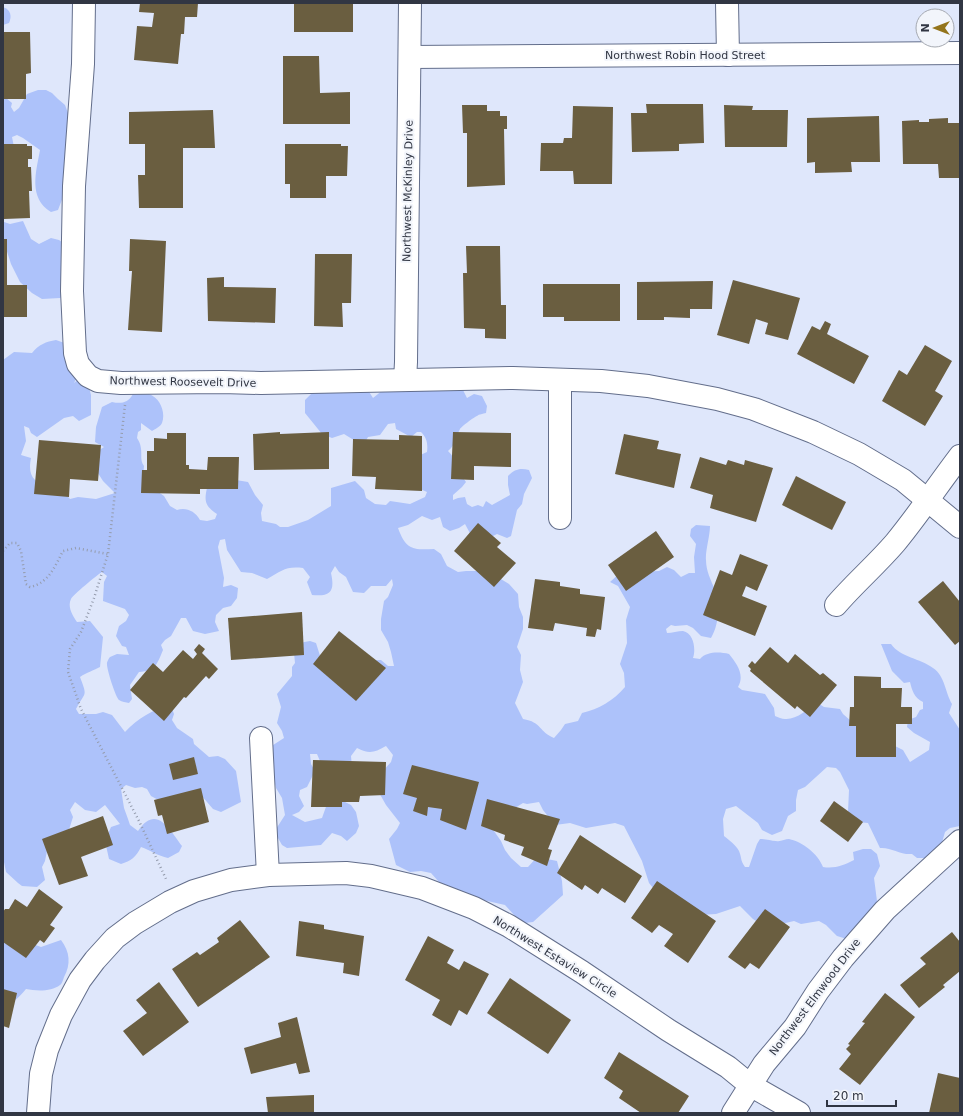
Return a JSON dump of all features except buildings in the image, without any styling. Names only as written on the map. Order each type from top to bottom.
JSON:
[{"type":"street","name":"Northwest Roosevelt Drive","points":[[84,3],[83,64],[74,186],[72,290],[75,353],[78,364],[88,376],[98,381],[127,383],[367,382],[513,378],[601,381],[648,386],[717,399],[754,409],[813,432],[859,454],[903,480],[960,527]]},
{"type":"street","name":"Northwest McKinley Drive","points":[[405,380],[410,3]]},
{"type":"street","points":[[727,3],[728,55]]},
{"type":"street","name":"Northwest Robin Hood Street","points":[[410,57],[960,53]]},
{"type":"street","points":[[560,380],[560,518]]},
{"type":"street","points":[[836,606],[853,585],[895,542],[960,456]]},
{"type":"street","points":[[261,738],[268,875]]},
{"type":"street","name":"Northwest Elmwood Drive","points":[[733,1113],[764,1064],[795,1027],[818,991],[843,958],[885,910],[960,840]]},
{"type":"street","name":"Northwest Estaview Circle","points":[[38,1113],[41,1074],[47,1050],[61,1015],[80,980],[94,960],[115,938],[135,923],[176,899],[194,891],[231,880],[268,875],[346,873],[371,876],[422,888],[474,908],[509,926],[582,972],[668,1030],[728,1067],[750,1085],[799,1113]]},
{"type":"path","points":[[127,383],[108,554],[81,632],[70,649],[68,672],[81,709],[139,821],[176,899]]},
{"type":"path","points":[[3,551],[10,543],[17,543],[21,552],[26,584],[30,587],[36,586],[50,576],[63,551],[76,548],[108,554]]},
{"type":"shaded area","points":[[3,7],[8,10],[11,16],[9,23],[3,25]]},
{"type":"shaded area","points":[[38,90],[46,90],[52,93],[65,105],[68,113],[76,119],[66,189],[58,210],[51,212],[39,200],[36,192],[35,184],[40,150],[17,135],[12,137],[14,147],[3,157],[3,99],[6,98],[12,103],[11,107],[14,112],[19,108],[27,94]]},
{"type":"shaded area","points":[[3,195],[5,196],[4,222],[10,224],[23,221],[31,239],[39,244],[51,238],[59,240],[66,245],[70,291],[60,298],[42,299],[32,293],[20,282],[11,264],[3,239]]},
{"type":"shaded area","points":[[56,340],[70,345],[79,373],[74,383],[81,377],[87,380],[91,395],[91,415],[79,421],[73,416],[64,418],[37,437],[31,433],[29,428],[24,426],[26,441],[21,455],[31,458],[30,469],[32,476],[37,481],[64,493],[70,499],[78,497],[96,499],[115,493],[103,481],[96,470],[98,451],[104,447],[95,442],[96,427],[102,407],[112,402],[124,402],[133,394],[147,393],[159,402],[163,410],[163,419],[160,426],[152,431],[141,423],[141,430],[138,432],[137,438],[141,446],[142,463],[144,466],[143,476],[157,491],[164,496],[170,506],[177,510],[190,510],[196,514],[200,520],[207,521],[215,519],[217,514],[206,503],[207,488],[236,480],[248,482],[255,495],[263,505],[261,513],[262,521],[276,524],[280,527],[288,527],[308,520],[331,506],[331,488],[355,481],[364,490],[366,498],[375,504],[386,505],[390,501],[410,504],[425,497],[427,492],[418,488],[418,456],[427,452],[426,439],[421,432],[417,432],[411,437],[396,429],[395,423],[388,424],[380,435],[368,437],[364,444],[357,442],[344,434],[332,438],[322,434],[305,413],[305,400],[314,391],[366,387],[373,398],[383,390],[460,384],[467,398],[474,394],[482,396],[487,406],[486,413],[478,415],[461,428],[454,443],[448,451],[466,482],[453,495],[453,500],[465,497],[467,504],[472,507],[478,505],[483,507],[486,501],[492,505],[510,495],[508,476],[518,470],[529,470],[532,478],[524,494],[522,504],[517,510],[511,536],[507,538],[497,534],[489,538],[472,537],[465,524],[450,531],[443,527],[440,517],[432,520],[422,516],[408,525],[398,528],[407,545],[415,549],[434,549],[441,554],[447,566],[458,572],[479,571],[496,576],[509,584],[518,594],[519,607],[523,617],[523,629],[517,647],[521,655],[520,670],[523,682],[515,703],[523,719],[534,722],[549,736],[554,738],[565,724],[578,721],[582,713],[605,704],[625,687],[624,673],[620,664],[627,643],[626,620],[630,607],[618,586],[610,582],[620,573],[659,571],[667,567],[674,570],[681,577],[689,573],[695,573],[694,557],[696,544],[690,536],[691,529],[696,525],[710,526],[706,564],[718,602],[718,615],[714,633],[711,638],[701,636],[693,628],[687,625],[671,625],[666,629],[667,633],[687,632],[692,638],[694,646],[693,658],[700,659],[703,656],[714,653],[729,654],[739,670],[741,678],[738,687],[742,690],[765,694],[774,708],[775,716],[784,719],[794,718],[806,711],[816,702],[824,707],[840,709],[851,721],[903,750],[910,762],[929,750],[930,742],[914,733],[907,727],[908,720],[916,717],[920,710],[923,709],[923,702],[915,696],[910,682],[904,683],[892,671],[881,644],[891,644],[895,649],[905,655],[933,668],[940,675],[952,704],[949,713],[960,730],[960,826],[950,828],[945,832],[941,846],[928,858],[917,858],[912,854],[880,848],[868,823],[857,822],[848,812],[849,790],[840,772],[836,768],[827,767],[805,787],[798,790],[796,811],[788,816],[782,831],[772,835],[762,830],[758,823],[736,806],[726,809],[723,819],[724,836],[738,849],[742,863],[745,867],[749,867],[760,839],[778,841],[789,839],[800,843],[814,853],[823,867],[835,867],[854,860],[853,852],[863,849],[871,849],[877,854],[880,866],[874,878],[877,901],[875,908],[847,939],[837,936],[826,925],[819,921],[801,924],[794,921],[777,925],[762,925],[753,919],[740,906],[716,914],[700,915],[663,900],[649,883],[642,861],[624,826],[615,823],[586,828],[570,823],[555,825],[543,810],[539,802],[527,804],[523,803],[489,824],[501,841],[505,850],[521,867],[528,867],[537,857],[557,861],[562,881],[563,895],[533,922],[525,923],[514,915],[505,905],[483,900],[448,888],[439,882],[431,873],[421,871],[410,872],[396,865],[389,839],[400,823],[386,805],[373,782],[391,762],[393,755],[386,746],[372,752],[357,748],[351,756],[352,767],[323,768],[317,754],[310,754],[311,764],[315,771],[307,787],[300,790],[299,796],[304,806],[299,812],[292,815],[305,822],[322,818],[327,804],[339,799],[351,805],[356,812],[359,826],[356,833],[347,841],[341,836],[332,833],[321,845],[287,848],[282,845],[278,838],[276,829],[285,815],[282,798],[276,788],[274,780],[270,747],[284,738],[277,723],[281,707],[277,694],[292,676],[292,667],[295,663],[294,653],[299,643],[310,641],[316,643],[322,662],[381,660],[388,666],[394,666],[388,642],[381,630],[384,601],[388,597],[393,585],[392,579],[386,586],[371,586],[364,593],[353,592],[346,577],[339,572],[335,566],[331,573],[332,588],[330,592],[324,595],[312,595],[307,582],[310,577],[303,568],[288,568],[267,579],[252,573],[241,572],[227,550],[225,539],[220,540],[218,547],[224,578],[223,587],[231,585],[238,588],[237,598],[231,606],[223,608],[216,615],[215,622],[219,631],[205,634],[193,631],[186,618],[181,618],[171,636],[161,645],[163,650],[155,666],[149,670],[139,672],[130,685],[132,699],[129,703],[119,700],[114,689],[107,663],[110,657],[117,654],[129,655],[126,647],[122,646],[116,636],[119,626],[126,621],[129,615],[125,609],[103,601],[104,582],[107,576],[102,572],[85,585],[71,599],[70,608],[77,622],[90,621],[103,637],[100,667],[80,677],[85,692],[76,709],[79,714],[96,714],[103,712],[112,715],[125,732],[135,722],[146,715],[158,709],[171,706],[174,714],[172,720],[177,728],[193,739],[194,744],[209,757],[218,756],[225,759],[236,771],[241,802],[221,812],[213,809],[201,795],[164,803],[151,796],[147,789],[142,787],[135,788],[126,785],[121,789],[124,808],[130,825],[138,831],[151,819],[157,819],[168,827],[182,846],[179,852],[168,858],[141,847],[133,858],[121,864],[109,859],[105,841],[111,827],[120,824],[105,805],[96,812],[85,810],[75,802],[70,810],[73,817],[67,836],[48,846],[45,861],[42,867],[45,880],[37,887],[22,886],[6,872],[3,857],[3,360],[14,352],[32,353],[37,347]]},
{"type":"shaded area","points":[[3,933],[41,947],[61,940],[68,954],[68,967],[61,984],[48,990],[26,989],[13,1002],[3,1006]]}]
